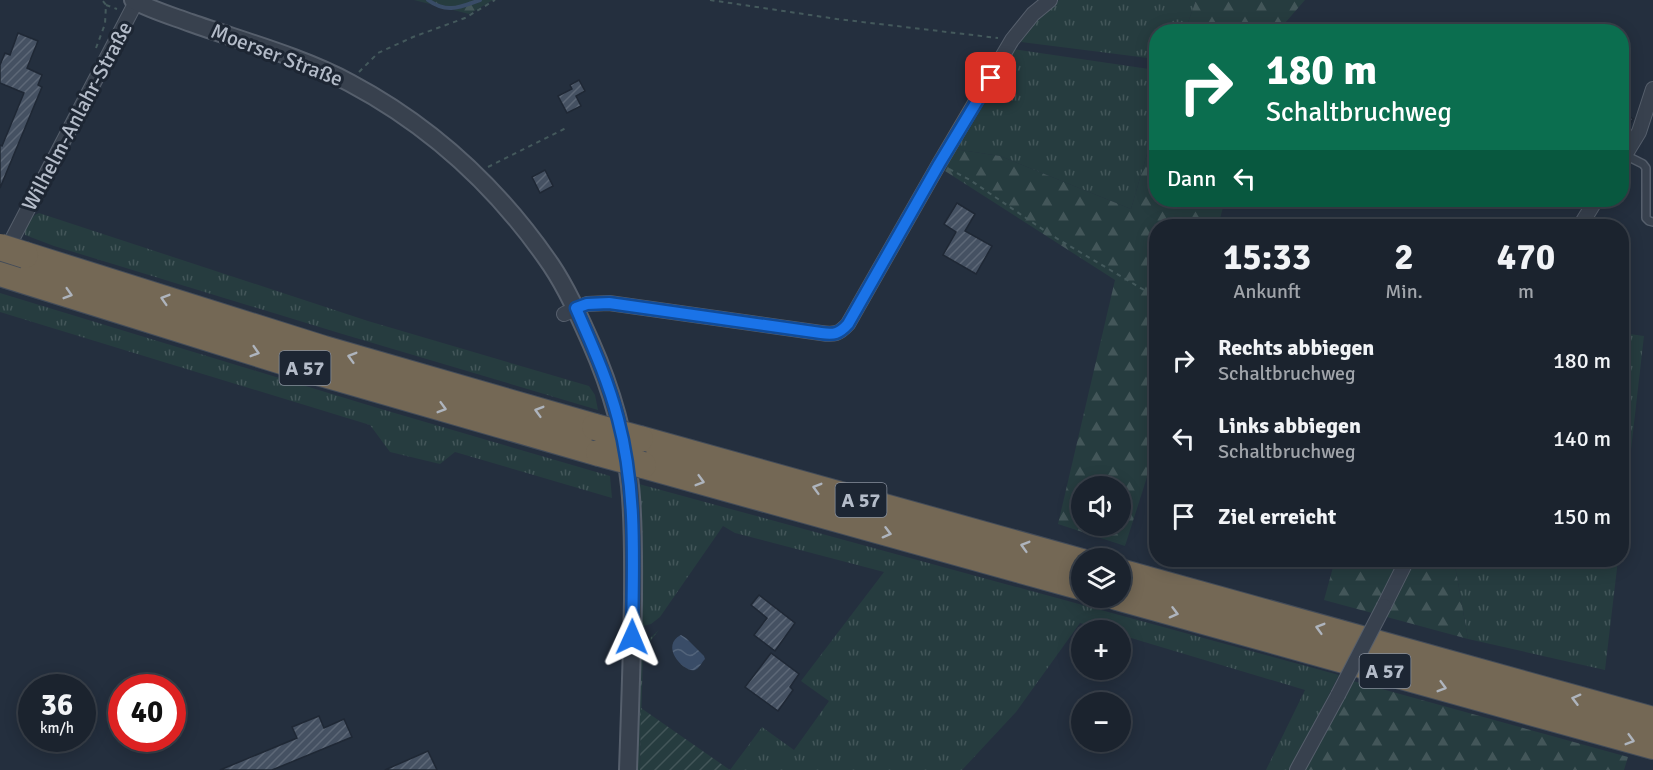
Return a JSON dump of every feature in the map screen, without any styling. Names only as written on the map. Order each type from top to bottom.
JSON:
[{"type":"highway","name":"A 57","points":[[0,247],[9,267],[314,371],[1071,584]]},
{"type":"highway","name":"A 57","points":[[9,267],[324,349],[1071,559]]},
{"type":"highway","name":"A 57","points":[[1131,575],[1653,720]]},
{"type":"highway","name":"A 57","points":[[1131,601],[1653,746]]},
{"type":"street","points":[[570,311],[587,304],[609,303],[833,335],[842,331],[1012,40],[1033,14],[1050,0]]},
{"type":"street","name":"Moerser Straße","points":[[133,5],[312,65],[349,82],[420,127],[475,174],[513,213],[552,267],[570,311],[604,374],[619,420],[630,484],[634,536],[628,770]]},
{"type":"street","name":"Wilhelm-Anlahr-Straße","points":[[9,267],[133,5]]},
{"type":"street","points":[[1629,148],[1639,132],[1653,89]]},
{"type":"street","points":[[1297,770],[1404,567]]},
{"type":"lane","points":[[1629,159],[1643,164],[1646,168],[1646,218],[1653,222]]},
{"type":"path","points":[[349,82],[378,53],[465,18],[495,0]]},
{"type":"path","points":[[710,0],[837,19],[1012,40]]},
{"type":"path","points":[[106,5],[133,5]]},
{"type":"path","points":[[475,174],[566,128]]},
{"type":"path","points":[[939,164],[970,180],[1052,235],[1149,293]]},
{"type":"green space","points":[[414,0],[493,0],[469,14]]},
{"type":"green space","points":[[1059,0],[1196,0],[1187,24],[1149,24],[1149,58],[1021,42],[1034,22]]},
{"type":"green space","points":[[1196,0],[1305,0],[1284,24],[1187,24]]},
{"type":"green space","points":[[1012,49],[1149,69],[1149,147],[1131,209],[1000,156],[954,149]]},
{"type":"green space","points":[[1149,147],[1149,207],[1223,207],[1220,219],[1149,219],[1149,471],[1131,527],[1131,476],[1071,476],[1071,528],[1058,524],[1115,280],[945,171],[954,149],[1000,156],[1131,209]]},
{"type":"green space","points":[[39,213],[368,321],[589,386],[595,395],[598,410],[54,246],[25,235],[29,222]]},
{"type":"green space","points":[[0,293],[610,476],[612,498],[455,452],[440,464],[390,452],[370,425],[0,312]]},
{"type":"green space","points":[[1629,334],[1644,336],[1629,467]]},
{"type":"green space","points":[[639,484],[1071,602],[1071,608],[1093,608],[1339,675],[1290,770],[1266,770],[1305,690],[1131,638],[1131,620],[1071,620],[1071,636],[1016,712],[962,770],[730,770],[762,727],[794,750],[829,701],[801,681],[884,572],[735,533],[723,526],[660,617],[651,624],[643,626],[641,622],[643,546]]},
{"type":"green space","points":[[1095,536],[1128,536],[1125,546]]},
{"type":"green space","points":[[1333,567],[1455,567],[1468,639],[1324,600]]},
{"type":"green space","points":[[1455,567],[1617,567],[1605,670],[1468,639]]},
{"type":"green space","points":[[659,630],[643,650],[640,770],[636,770],[639,648]]},
{"type":"green space","points":[[1353,681],[1628,757],[1624,770],[1305,770]]},
{"type":"green space","points":[[641,708],[730,770],[640,770]]},
{"type":"water","points":[[681,635],[704,656],[705,659],[695,670],[690,670],[680,663],[673,652],[672,646]]},
{"type":"building","points":[[18,33],[38,41],[27,68],[42,75],[38,85],[42,87],[0,188],[0,145],[2,146],[24,93],[0,83],[0,65],[5,53],[10,55]]},
{"type":"building","points":[[579,80],[585,91],[576,96],[581,106],[567,113],[558,96],[572,89],[570,85]]},
{"type":"building","points":[[545,170],[553,186],[540,193],[532,177]]},
{"type":"building","points":[[957,203],[975,214],[965,231],[992,246],[976,274],[943,255],[956,232],[944,224]]},
{"type":"building","points":[[759,595],[795,623],[775,651],[754,635],[767,618],[751,605]]},
{"type":"building","points":[[771,653],[799,674],[790,687],[793,690],[778,711],[745,687]]},
{"type":"building","points":[[319,716],[324,728],[344,719],[352,737],[272,770],[220,770],[297,738],[292,727]]},
{"type":"building","points":[[428,751],[437,770],[385,770]]},
{"type":"waterway","points":[[428,0],[448,8],[460,7],[480,0]]},
{"type":"route","points":[[632,637],[634,536],[630,484],[619,420],[604,374],[576,308],[587,304],[609,303],[833,335],[842,331],[991,78]]}]
